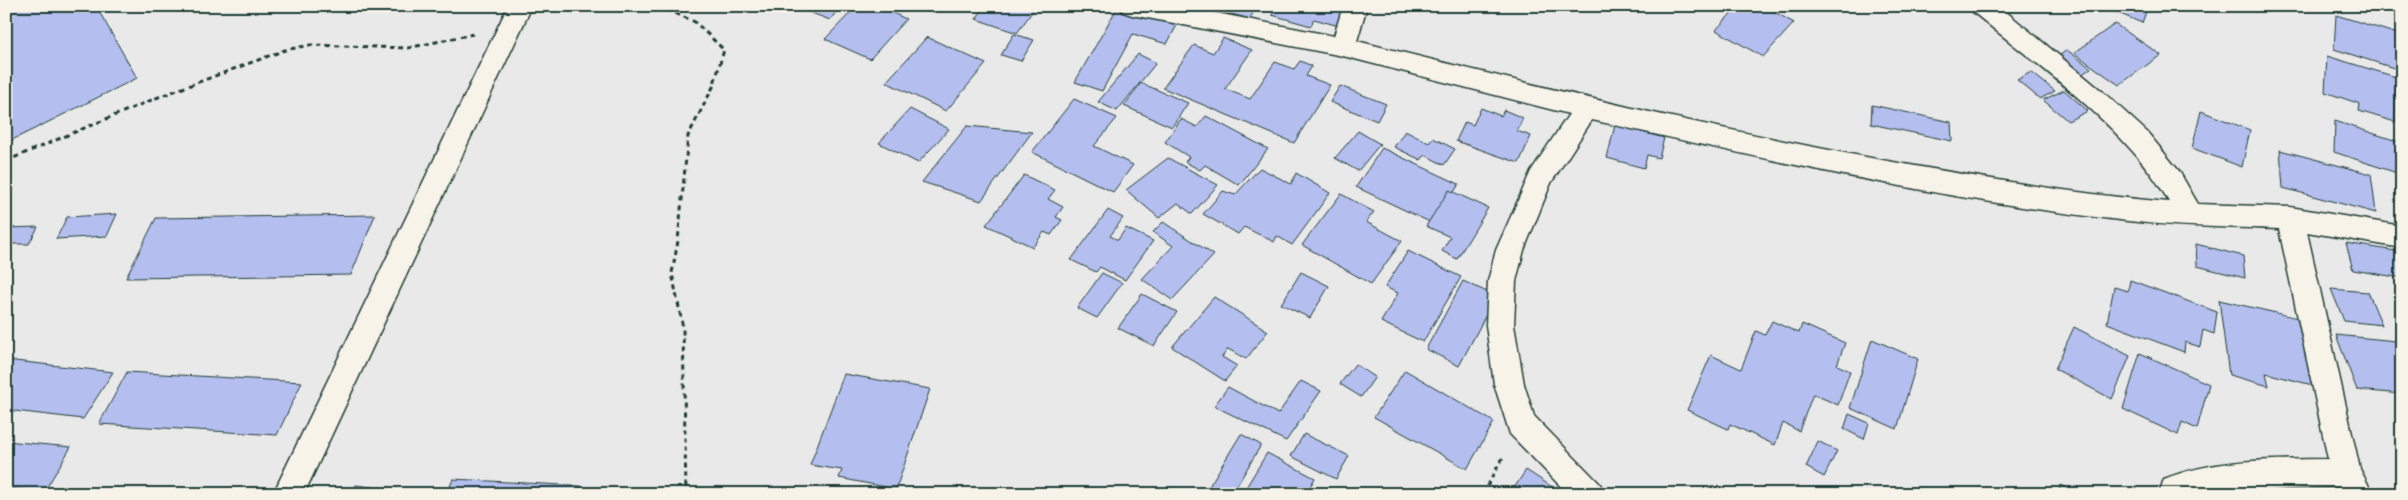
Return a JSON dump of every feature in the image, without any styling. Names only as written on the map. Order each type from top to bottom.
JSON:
[{"type":"street","points":[[1132,6],[1343,48],[1586,109],[1798,156],[2006,193],[2128,210],[2190,215],[2290,218],[2402,237]]},
{"type":"street","points":[[1343,48],[1355,6]]},
{"type":"street","points":[[1982,6],[2094,98],[2138,139],[2170,179],[2190,215]]},
{"type":"street","points":[[288,494],[515,16]]},
{"type":"street","points":[[1586,109],[1540,179],[1510,250],[1502,281],[1500,325],[1509,384],[1521,424],[1589,494]]},
{"type":"street","points":[[2174,494],[2175,489],[2191,483],[2233,478],[2352,483],[2290,218]]},
{"type":"path","points":[[659,6],[676,12],[707,29],[724,50],[713,87],[688,136],[678,241],[672,273],[683,328],[686,494]]},
{"type":"path","points":[[6,161],[160,96],[285,50],[310,45],[408,48],[515,16]]},
{"type":"path","points":[[1483,494],[1521,424]]},
{"type":"building","points":[[6,6],[96,6],[137,78],[6,143]]},
{"type":"building","points":[[803,6],[841,6],[830,20],[801,9]]},
{"type":"building","points":[[857,6],[877,6],[906,19],[870,59],[825,39]]},
{"type":"building","points":[[985,6],[1025,6],[1034,9],[1017,33],[976,19]]},
{"type":"building","points":[[1227,6],[1256,6],[1250,19],[1224,12]]},
{"type":"building","points":[[1277,6],[1348,6],[1339,26],[1314,19],[1311,26],[1272,15]]},
{"type":"building","points":[[1738,6],[1764,6],[1794,23],[1763,57],[1716,30]]},
{"type":"building","points":[[2101,6],[2148,6],[2142,23]]},
{"type":"building","points":[[1117,8],[1177,25],[1167,44],[1133,34],[1102,91],[1075,82]]},
{"type":"building","points":[[2336,15],[2401,35],[2400,70],[2334,49]]},
{"type":"building","points":[[2115,24],[2161,55],[2119,85],[2074,53]]},
{"type":"building","points":[[1014,34],[1034,40],[1021,61],[1001,55]]},
{"type":"building","points":[[927,37],[986,64],[946,111],[886,82]]},
{"type":"building","points":[[1223,38],[1252,50],[1225,89],[1250,99],[1275,62],[1294,69],[1300,61],[1312,66],[1306,76],[1330,85],[1294,143],[1163,88],[1194,45],[1213,53]]},
{"type":"building","points":[[2067,50],[2091,68],[2080,76],[2056,58]]},
{"type":"building","points":[[1138,54],[1156,63],[1117,111],[1098,102]]},
{"type":"building","points":[[2327,56],[2396,77],[2395,122],[2359,111],[2360,104],[2325,92]]},
{"type":"building","points":[[2031,72],[2055,91],[2040,99],[2017,80]]},
{"type":"building","points":[[1141,83],[1188,103],[1172,127],[1124,106]]},
{"type":"building","points":[[1340,86],[1386,104],[1377,121],[1330,102]]},
{"type":"building","points":[[2064,90],[2088,111],[2068,121],[2043,100]]},
{"type":"building","points":[[1074,99],[1117,118],[1094,146],[1133,165],[1113,192],[1032,152]]},
{"type":"building","points":[[1872,105],[1951,122],[1952,141],[1871,124]]},
{"type":"building","points":[[1481,108],[1501,116],[1504,110],[1523,118],[1517,131],[1531,136],[1519,163],[1456,141],[1465,122],[1473,125]]},
{"type":"building","points":[[910,109],[949,129],[918,163],[879,143]]},
{"type":"building","points":[[2201,111],[2250,130],[2242,167],[2192,148]]},
{"type":"building","points":[[1206,116],[1268,149],[1239,185],[1205,165],[1200,170],[1185,162],[1189,157],[1165,142],[1181,119],[1197,127]]},
{"type":"building","points":[[2335,121],[2400,142],[2400,174],[2334,152]]},
{"type":"building","points":[[1615,125],[1664,138],[1659,158],[1647,155],[1644,168],[1607,158]]},
{"type":"building","points":[[967,126],[1032,132],[981,201],[922,182]]},
{"type":"building","points":[[1358,131],[1380,144],[1358,171],[1335,158]]},
{"type":"building","points":[[1405,131],[1429,143],[1433,138],[1455,149],[1444,165],[1425,155],[1421,160],[1394,147]]},
{"type":"building","points":[[1382,148],[1459,184],[1434,224],[1356,187]]},
{"type":"building","points":[[2280,150],[2371,174],[2376,213],[2283,188]]},
{"type":"building","points":[[1168,158],[1218,185],[1192,214],[1178,203],[1159,218],[1126,190]]},
{"type":"building","points":[[1260,168],[1291,184],[1296,173],[1330,193],[1292,245],[1277,236],[1274,242],[1244,227],[1238,234],[1203,214],[1223,191],[1235,195]]},
{"type":"building","points":[[1024,175],[1055,190],[1048,199],[1063,207],[1056,217],[1062,220],[1051,235],[1044,232],[1033,247],[986,225]]},
{"type":"building","points":[[1449,190],[1488,208],[1457,259],[1442,251],[1450,237],[1426,226]]},
{"type":"building","points":[[1341,194],[1374,212],[1366,222],[1402,241],[1371,284],[1302,245]]},
{"type":"building","points":[[1108,210],[1123,218],[1110,236],[1118,240],[1126,228],[1153,241],[1125,280],[1100,267],[1096,272],[1071,260]]},
{"type":"building","points":[[117,214],[107,236],[56,239],[67,217]]},
{"type":"building","points":[[375,215],[351,275],[126,278],[156,218]]},
{"type":"building","points":[[1163,222],[1214,255],[1172,300],[1142,279],[1173,246],[1153,232]]},
{"type":"building","points":[[38,227],[29,244],[6,244],[6,228]]},
{"type":"building","points":[[2346,243],[2402,252],[2402,278],[2353,270]]},
{"type":"building","points":[[2196,244],[2243,256],[2245,278],[2197,266]]},
{"type":"building","points":[[1408,251],[1461,277],[1423,342],[1381,322],[1398,293],[1385,287]]},
{"type":"building","points":[[1301,272],[1329,286],[1310,318],[1281,304]]},
{"type":"building","points":[[1102,273],[1122,283],[1097,318],[1077,308]]},
{"type":"building","points":[[2130,280],[2217,312],[2214,334],[2203,330],[2200,347],[2185,342],[2184,352],[2107,323],[2114,287],[2128,291]]},
{"type":"building","points":[[1463,281],[1496,296],[1459,366],[1426,349]]},
{"type":"building","points":[[2331,289],[2368,292],[2382,325],[2344,321]]},
{"type":"building","points":[[1142,294],[1177,312],[1154,346],[1118,328]]},
{"type":"building","points":[[1214,297],[1268,331],[1246,359],[1228,349],[1222,357],[1237,366],[1225,381],[1172,347]]},
{"type":"building","points":[[2219,300],[2307,320],[2316,386],[2266,373],[2269,386],[2229,375]]},
{"type":"building","points":[[1772,321],[1799,333],[1802,324],[1845,343],[1837,365],[1850,371],[1838,405],[1813,394],[1799,431],[1783,423],[1775,445],[1730,424],[1728,429],[1687,410],[1711,355],[1741,369],[1756,331],[1765,335]]},
{"type":"building","points":[[2074,327],[2130,356],[2112,399],[2055,369]]},
{"type":"building","points":[[2336,335],[2396,341],[2402,356],[2402,394],[2357,390]]},
{"type":"building","points":[[1872,339],[1918,359],[1897,429],[1850,408]]},
{"type":"building","points":[[2140,353],[2209,384],[2197,429],[2182,422],[2178,435],[2123,409]]},
{"type":"building","points":[[6,360],[113,372],[83,419],[6,410]]},
{"type":"building","points":[[1355,364],[1375,377],[1361,397],[1340,384]]},
{"type":"building","points":[[1405,370],[1494,422],[1467,469],[1374,417]]},
{"type":"building","points":[[127,372],[302,382],[277,435],[99,424]]},
{"type":"building","points":[[844,374],[930,389],[896,489],[839,478],[842,470],[810,465]]},
{"type":"building","points":[[1301,381],[1321,391],[1286,441],[1214,406],[1228,387],[1278,414]]},
{"type":"building","points":[[1849,414],[1869,423],[1864,439],[1844,429]]},
{"type":"building","points":[[1241,434],[1261,445],[1232,494],[1205,493]]},
{"type":"building","points":[[1304,434],[1349,456],[1336,479],[1291,456]]},
{"type":"building","points":[[6,441],[71,447],[44,492],[6,488]]},
{"type":"building","points":[[1818,441],[1837,451],[1824,477],[1806,467]]},
{"type":"building","points":[[1267,453],[1315,478],[1306,494],[1242,494]]},
{"type":"building","points":[[1526,470],[1563,494],[1510,494]]},
{"type":"building","points":[[453,479],[581,486],[578,494],[447,494]]},
{"type":"building","points":[[356,485],[404,491],[402,494],[352,494]]},
{"type":"building","points":[[2060,485],[2082,494],[2059,494]]}]
